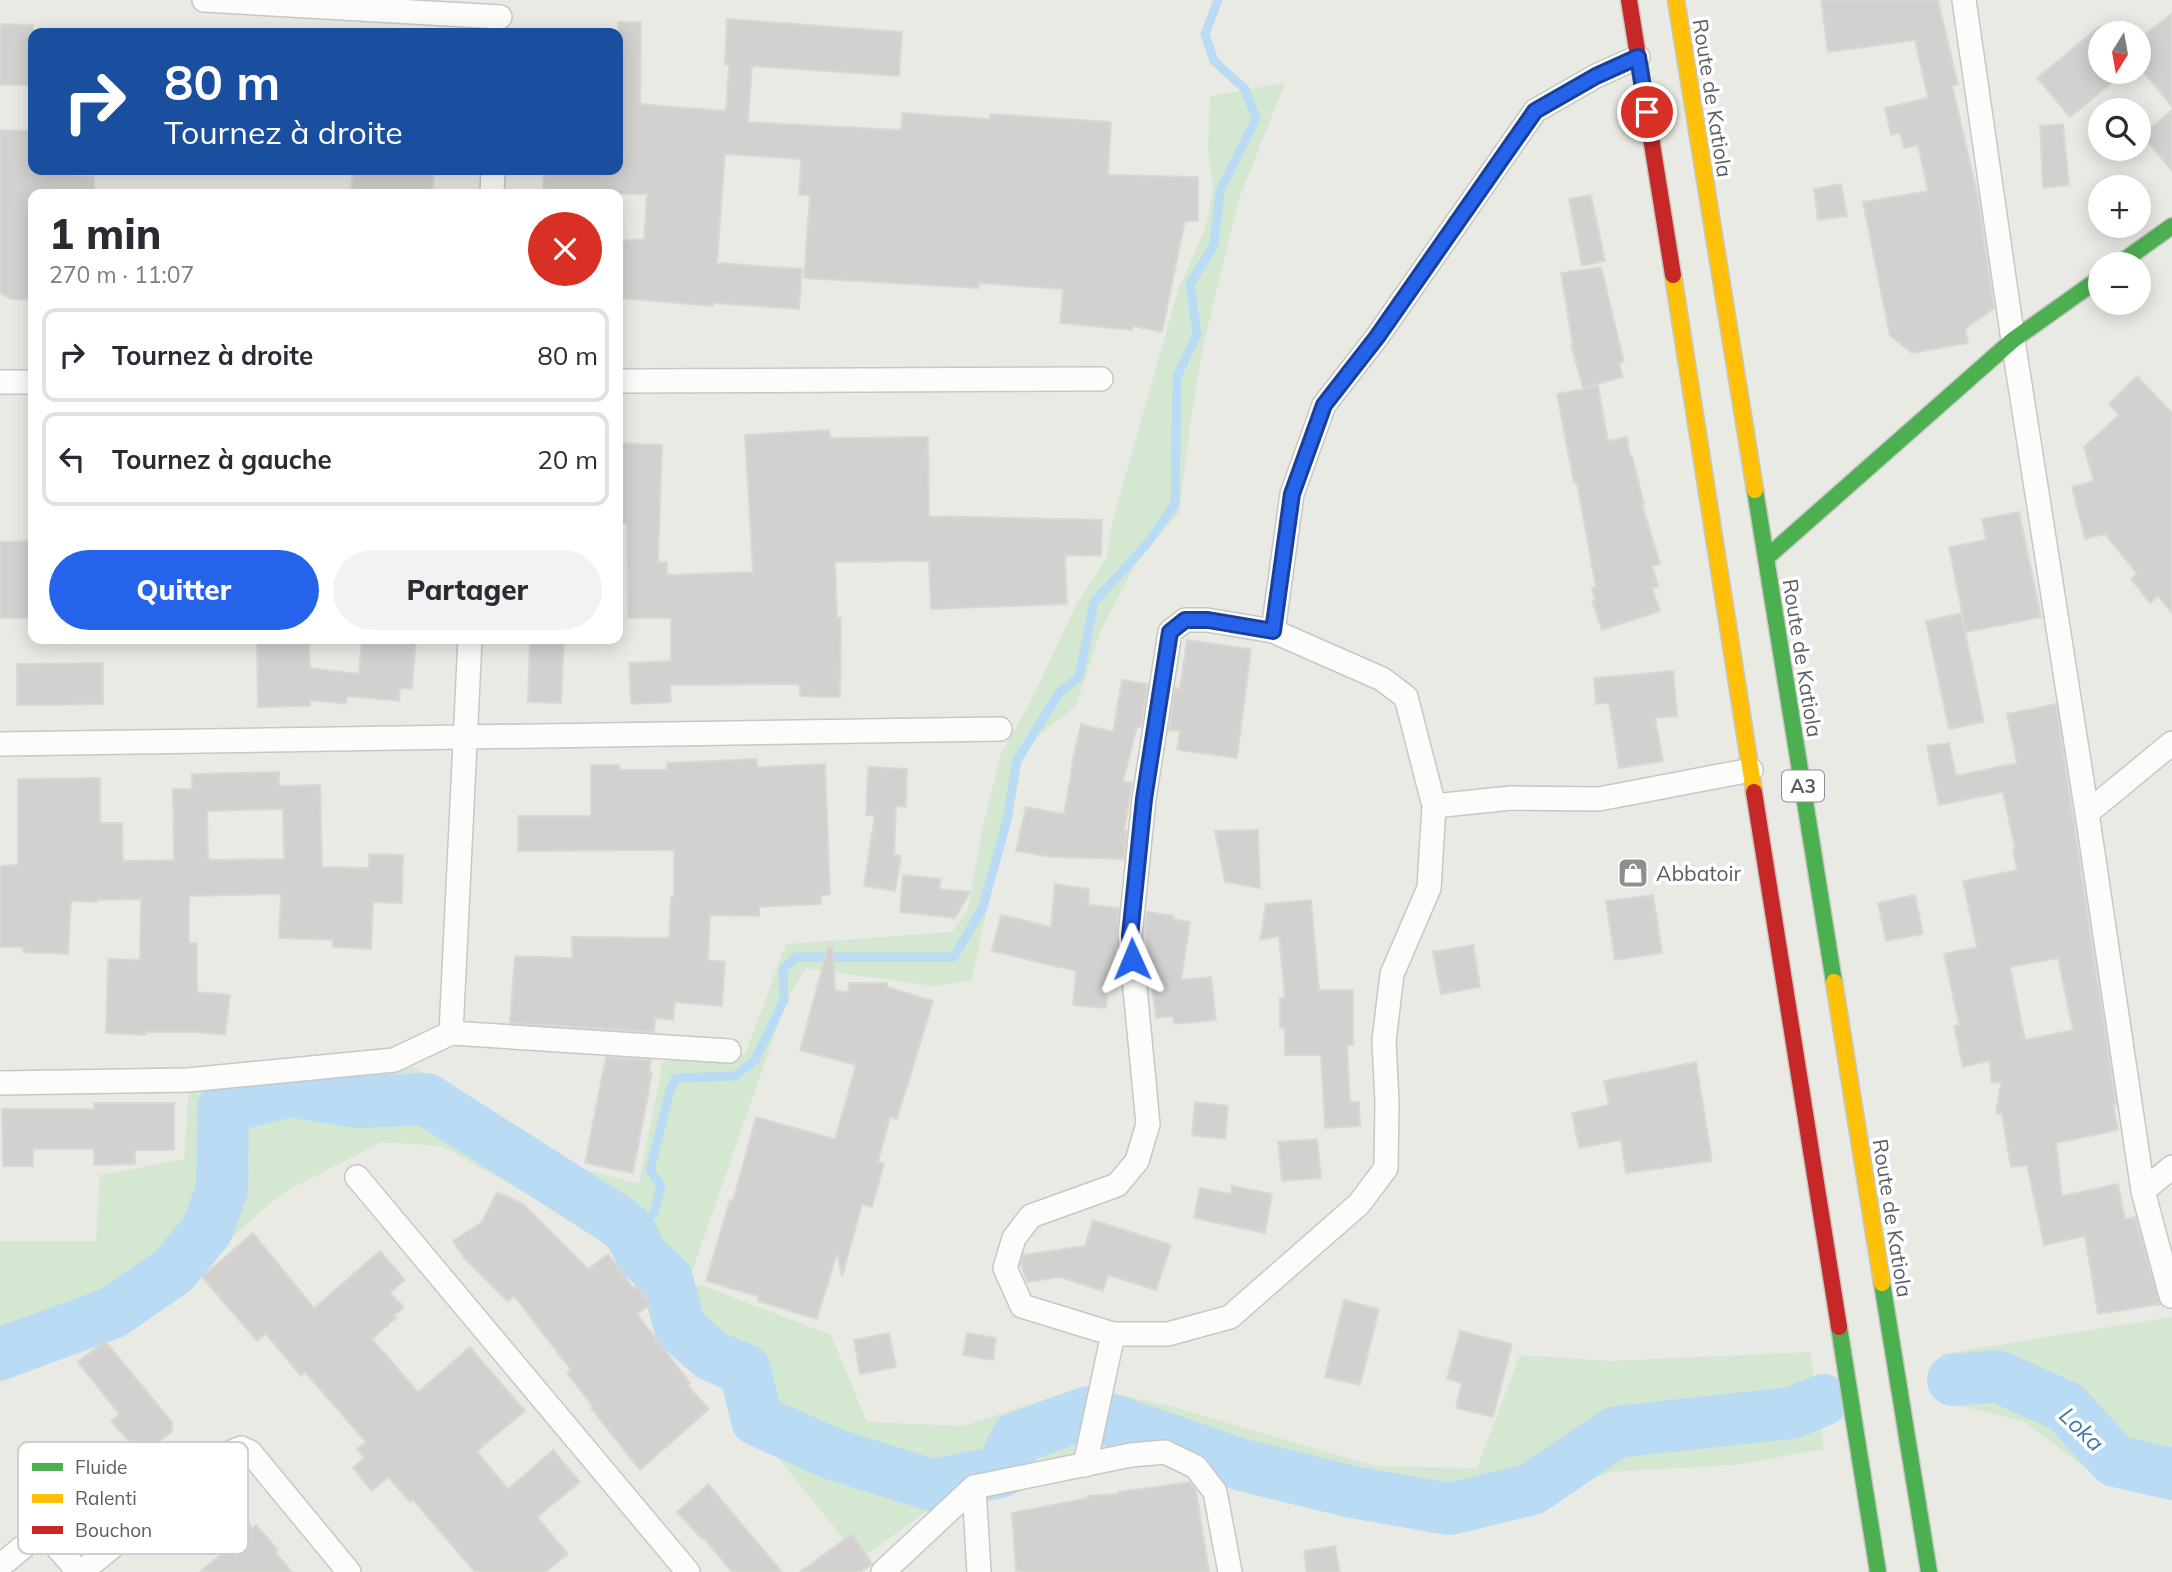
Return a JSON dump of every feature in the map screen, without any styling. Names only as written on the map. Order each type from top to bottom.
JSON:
[{"type":"main road","name":"A3","points":[[1629,0],[1878,1572]]},
{"type":"main road","name":"Route de Katiola","points":[[1676,0],[1929,1572]]},
{"type":"main road","points":[[2136,252],[2172,226]]},
{"type":"main road","points":[[1766,558],[2013,340],[2088,287]]},
{"type":"street","points":[[204,0],[500,17]]},
{"type":"street","points":[[1964,0],[2143,1191],[2171,1296]]},
{"type":"street","points":[[1273,631],[1292,494],[1324,405],[1377,337],[1535,111],[1596,76],[1638,57]]},
{"type":"street","points":[[623,380],[1101,379]]},
{"type":"street","points":[[0,382],[28,382]]},
{"type":"street","points":[[1185,620],[1208,620],[1273,631],[1382,679],[1406,698],[1434,806],[1429,888],[1392,974],[1384,1041],[1386,1168],[1359,1205],[1230,1317],[1168,1334],[1113,1334],[1022,1306],[1005,1268],[1014,1238],[1031,1216],[1117,1185],[1137,1161],[1148,1124],[1130,936],[1144,799],[1170,632],[1185,620]]},
{"type":"street","points":[[451,1033],[470,644]]},
{"type":"street","points":[[0,744],[1000,729]]},
{"type":"street","points":[[2087,813],[2172,743]]},
{"type":"street","points":[[1434,806],[1511,798],[1598,799],[1751,769]]},
{"type":"street","points":[[0,1083],[188,1080],[394,1060],[451,1033],[729,1051]]},
{"type":"street","points":[[2143,1191],[2172,1167]]},
{"type":"street","points":[[357,1177],[688,1572]]},
{"type":"street","points":[[1085,1465],[1113,1334]]},
{"type":"street","points":[[248,1451],[349,1572]]},
{"type":"street","points":[[883,1572],[974,1487],[1130,1455],[1165,1452],[1196,1468],[1215,1492],[1230,1572]]},
{"type":"street","points":[[974,1487],[979,1572]]},
{"type":"street","points":[[0,1566],[18,1551]]},
{"type":"street","points":[[65,1554],[80,1572],[102,1554]]},
{"type":"green space","points":[[1285,83],[1239,199],[1204,342],[1179,513],[1140,556],[1100,632],[1076,706],[1023,748],[971,981],[933,986],[806,968],[787,999],[688,1283],[706,1287],[831,1335],[867,1422],[963,1426],[1082,1387],[1166,1405],[1375,1466],[1477,1468],[1520,1355],[1611,1361],[1810,1352],[1824,1449],[1733,1465],[1608,1472],[1529,1507],[1382,1518],[1145,1441],[985,1470],[860,1559],[595,1232],[442,1146],[381,1142],[281,1194],[131,1325],[0,1383],[0,1241],[96,1241],[100,1175],[184,1159],[189,1087],[413,1067],[580,1168],[639,1184],[663,1061],[745,1054],[786,944],[952,932],[968,909],[982,830],[1001,753],[1031,701],[1075,607],[1107,557],[1111,527],[1178,290],[1206,227],[1213,187],[1208,149],[1210,96]]},
{"type":"green space","points":[[2172,1317],[2172,1489],[2091,1472],[2023,1421],[1948,1403],[1942,1354]]},
{"type":"building","points":[[1821,0],[1938,0],[1958,85],[1952,86],[1978,197],[1994,308],[1965,329],[1968,343],[1912,353],[1890,336],[1863,202],[1928,191],[1918,145],[1904,148],[1900,133],[1891,135],[1885,108],[1928,98],[1915,40],[1828,52]]},
{"type":"building","points":[[2172,13],[2172,107],[2151,81],[2151,30]]},
{"type":"building","points":[[727,19],[902,32],[899,76],[752,66],[748,122],[901,130],[902,113],[990,119],[990,114],[1111,122],[1108,175],[1198,177],[1198,221],[1185,221],[1162,332],[1133,326],[1132,330],[1060,323],[1063,289],[979,283],[979,288],[804,278],[810,195],[799,195],[801,159],[725,154],[717,263],[802,269],[799,309],[713,303],[713,306],[623,298],[623,241],[644,239],[647,194],[623,194],[623,189],[543,189],[544,175],[623,175],[623,28],[618,28],[618,22],[641,22],[640,104],[726,111],[729,65],[725,64]]},
{"type":"building","points":[[0,24],[33,25],[33,28],[28,28],[28,85],[0,85]]},
{"type":"building","points":[[2088,36],[2088,84],[2110,84],[2093,98],[2088,98],[2088,102],[2070,117],[2037,78]]},
{"type":"building","points":[[2172,110],[2172,171],[2151,146],[2151,128]]},
{"type":"building","points":[[2063,124],[2069,185],[2043,188],[2040,126]]},
{"type":"building","points":[[0,130],[28,131],[28,175],[94,176],[94,189],[28,189],[28,300],[11,299],[0,293]]},
{"type":"building","points":[[353,175],[434,175],[432,189],[351,189]]},
{"type":"building","points":[[1841,184],[1847,216],[1818,220],[1814,189]]},
{"type":"building","points":[[1591,195],[1605,261],[1582,266],[1569,199]]},
{"type":"building","points":[[1601,267],[1624,362],[1619,363],[1623,377],[1583,388],[1571,345],[1561,273]]},
{"type":"building","points":[[2137,376],[2172,413],[2172,613],[2158,596],[2150,603],[2131,579],[2137,574],[2105,534],[2085,539],[2072,487],[2094,481],[2084,447],[2119,415],[2109,404]]},
{"type":"building","points":[[1598,386],[1608,441],[1627,437],[1642,504],[1660,564],[1652,566],[1658,586],[1652,588],[1660,611],[1602,630],[1592,601],[1595,600],[1592,588],[1596,587],[1557,394]]},
{"type":"building","points":[[829,430],[830,438],[928,437],[929,516],[1102,520],[1101,556],[1065,555],[1067,604],[931,609],[929,561],[835,562],[837,618],[841,618],[840,697],[800,696],[800,684],[670,685],[671,702],[631,704],[629,663],[671,661],[671,618],[628,618],[627,523],[623,523],[623,443],[662,445],[658,562],[667,562],[667,575],[753,572],[745,435]]},
{"type":"building","points":[[2019,512],[2041,617],[1966,632],[1949,547],[1986,540],[1982,519]]},
{"type":"building","points":[[28,541],[28,618],[0,618],[0,542]]},
{"type":"building","points":[[1961,613],[1984,722],[1949,729],[1926,621]]},
{"type":"building","points":[[1187,640],[1251,649],[1237,758],[1177,750],[1180,731],[1169,730],[1175,688],[1180,689]]},
{"type":"building","points":[[257,644],[309,644],[310,668],[359,674],[362,644],[416,644],[412,689],[400,688],[399,701],[347,696],[346,704],[310,700],[310,706],[258,707]]},
{"type":"building","points":[[530,644],[564,644],[561,703],[528,702]]},
{"type":"building","points":[[103,663],[103,704],[17,705],[17,664]]},
{"type":"building","points":[[1673,671],[1677,716],[1655,718],[1663,761],[1619,768],[1609,703],[1596,704],[1594,678]]},
{"type":"building","points":[[1122,680],[1148,684],[1141,727],[1137,727],[1123,781],[1132,783],[1124,831],[1127,831],[1124,859],[1051,857],[1016,851],[1026,807],[1064,814],[1081,724],[1113,732]]},
{"type":"building","points":[[2056,704],[2116,1104],[2113,1104],[2118,1130],[2056,1143],[2062,1196],[2118,1184],[2125,1219],[2135,1217],[2160,1304],[2098,1314],[2085,1236],[2044,1245],[2027,1165],[2011,1167],[2002,1114],[1996,1113],[2001,1082],[1992,1083],[1989,1061],[1963,1067],[1954,1026],[1959,1025],[1944,954],[1977,947],[1963,881],[2017,870],[2015,849],[2003,792],[1939,805],[1927,746],[1949,743],[1956,776],[2017,763],[2007,714]],"holes":[[[2058,958],[2073,1030],[2025,1040],[2010,967]]]},
{"type":"building","points":[[757,759],[757,767],[825,764],[830,894],[821,896],[821,904],[759,907],[759,916],[710,915],[708,960],[725,962],[722,1006],[675,1002],[673,1020],[655,1018],[654,1032],[510,1023],[515,956],[572,958],[572,937],[669,938],[671,897],[674,897],[674,850],[518,851],[518,816],[591,816],[591,765],[619,765],[619,770],[667,770],[667,763]]},
{"type":"building","points":[[868,767],[907,769],[906,807],[896,806],[894,855],[901,856],[895,891],[864,886],[875,815],[866,815]]},
{"type":"building","points":[[279,772],[279,786],[320,785],[322,867],[369,868],[369,854],[403,855],[402,903],[373,902],[371,949],[333,947],[333,940],[279,938],[281,894],[189,896],[189,943],[197,943],[197,992],[230,995],[225,1035],[199,1032],[145,1032],[145,1035],[106,1033],[108,959],[140,960],[141,899],[71,901],[68,954],[23,952],[23,947],[0,947],[0,866],[18,865],[18,779],[100,778],[100,823],[122,823],[123,861],[174,860],[173,789],[192,789],[192,774]],"holes":[[[283,809],[284,859],[208,860],[207,811]]]},
{"type":"building","points":[[1258,830],[1260,888],[1225,882],[1215,831]]},
{"type":"building","points":[[903,875],[941,879],[939,889],[970,892],[955,918],[900,912]]},
{"type":"building","points":[[1055,884],[1089,889],[1088,905],[1119,908],[1117,945],[1112,972],[1109,972],[1106,1008],[1073,1005],[1076,971],[992,951],[1001,915],[1051,927]]},
{"type":"building","points":[[1653,895],[1662,953],[1615,960],[1606,901]]},
{"type":"building","points":[[1915,895],[1923,934],[1886,941],[1878,903]]},
{"type":"building","points":[[1311,900],[1319,990],[1353,990],[1353,1045],[1347,1045],[1350,1102],[1359,1102],[1360,1126],[1325,1128],[1321,1055],[1285,1055],[1285,1028],[1280,1028],[1280,998],[1285,998],[1279,936],[1260,940],[1266,904]]},
{"type":"building","points":[[1147,912],[1174,916],[1173,919],[1190,922],[1181,980],[1211,977],[1216,1020],[1174,1024],[1173,1016],[1156,1018],[1145,923]]},
{"type":"building","points":[[1473,945],[1480,987],[1441,994],[1433,952]]},
{"type":"building","points":[[828,947],[833,947],[835,991],[848,992],[849,983],[887,983],[887,987],[933,1001],[897,1119],[890,1117],[878,1162],[884,1163],[872,1207],[862,1204],[842,1277],[837,1253],[817,1319],[758,1301],[758,1296],[706,1281],[730,1200],[733,1201],[756,1117],[835,1139],[856,1065],[800,1050]]},
{"type":"building","points":[[606,1057],[651,1060],[649,1072],[652,1073],[633,1173],[585,1163]]},
{"type":"building","points":[[1696,1062],[1712,1161],[1626,1173],[1621,1140],[1579,1148],[1572,1113],[1609,1105],[1604,1081]]},
{"type":"building","points":[[1195,1102],[1228,1106],[1225,1139],[1192,1135]]},
{"type":"building","points":[[94,1103],[174,1103],[174,1150],[135,1150],[135,1164],[94,1165],[94,1149],[33,1149],[33,1166],[3,1166],[2,1109],[94,1109]]},
{"type":"building","points":[[1317,1139],[1321,1178],[1282,1181],[1278,1142]]},
{"type":"building","points":[[1232,1186],[1272,1194],[1265,1233],[1194,1218],[1200,1188],[1231,1194]]},
{"type":"building","points":[[497,1192],[523,1204],[588,1269],[608,1254],[633,1288],[636,1286],[651,1304],[637,1314],[690,1383],[687,1385],[709,1409],[640,1470],[591,1408],[593,1407],[567,1373],[571,1370],[514,1296],[508,1302],[464,1258],[453,1241],[482,1222]]},
{"type":"building","points":[[1093,1220],[1171,1245],[1156,1290],[1108,1275],[1103,1291],[1060,1277],[1027,1282],[1021,1264],[1023,1255],[1085,1246]]},
{"type":"building","points":[[253,1233],[314,1308],[380,1251],[405,1280],[390,1293],[404,1307],[394,1316],[396,1318],[372,1339],[418,1392],[470,1347],[525,1411],[477,1451],[492,1470],[508,1489],[553,1450],[580,1482],[537,1517],[568,1554],[545,1572],[475,1572],[413,1500],[410,1502],[388,1477],[372,1491],[353,1468],[364,1458],[357,1449],[366,1442],[305,1372],[301,1376],[266,1334],[257,1341],[202,1277]]},
{"type":"building","points":[[1344,1300],[1379,1309],[1360,1385],[1325,1377]]},
{"type":"building","points":[[1460,1331],[1512,1344],[1493,1417],[1456,1408],[1462,1383],[1447,1379]]},
{"type":"building","points":[[889,1333],[896,1367],[860,1374],[854,1340]]},
{"type":"building","points":[[967,1333],[996,1338],[993,1360],[963,1355]]},
{"type":"building","points":[[105,1341],[172,1422],[172,1431],[159,1442],[130,1442],[111,1421],[119,1414],[78,1362]]},
{"type":"building","points":[[1190,1482],[1196,1490],[1209,1572],[1016,1572],[1012,1513],[1088,1498],[1087,1496],[1118,1494]]},
{"type":"building","points":[[708,1484],[782,1572],[732,1572],[704,1538],[702,1539],[677,1512]]},
{"type":"building","points":[[248,1522],[252,1528],[256,1525],[278,1550],[275,1552],[292,1572],[200,1572],[222,1554],[248,1554]]},
{"type":"building","points":[[852,1534],[872,1564],[861,1572],[800,1572]]},
{"type":"building","points":[[1335,1546],[1340,1572],[1307,1572],[1304,1551]]},
{"type":"waterway","points":[[630,1231],[654,1213],[661,1185],[650,1171],[670,1090],[676,1078],[735,1076],[755,1060],[784,1000],[783,969],[796,957],[954,957],[983,907],[1007,820],[1017,760],[1060,692],[1079,677],[1094,602],[1146,545],[1175,504],[1177,376],[1197,334],[1190,284],[1214,245],[1220,191],[1256,119],[1245,89],[1214,61],[1205,34],[1218,0]]},
{"type":"waterway","points":[[0,1354],[112,1313],[173,1271],[207,1230],[222,1189],[223,1108],[289,1091],[357,1102],[426,1099],[630,1231],[641,1255],[667,1279],[680,1328],[711,1355],[745,1370],[757,1420],[833,1454],[932,1485],[1000,1472],[1017,1438],[1089,1412],[1242,1465],[1352,1492],[1449,1509],[1532,1489],[1616,1432],[1791,1413],[1823,1400]]},
{"type":"waterway","name":"Loka","points":[[1953,1380],[1997,1376],[2066,1407],[2115,1461],[2172,1474]]},
{"type":"traffic: fast","points":[[2136,252],[2172,226]]},
{"type":"traffic: fast","points":[[1766,558],[2013,340],[2088,287]]},
{"type":"traffic: fast","points":[[1755,490],[1834,982]]},
{"type":"traffic: fast","points":[[1882,1283],[1929,1572]]},
{"type":"traffic: fast","points":[[1839,1327],[1878,1572]]},
{"type":"traffic: slow","points":[[1676,0],[1755,490]]},
{"type":"traffic: slow","points":[[1673,275],[1754,792]]},
{"type":"traffic: slow","points":[[1834,982],[1882,1283]]},
{"type":"traffic: jam","points":[[1629,0],[1673,275]]},
{"type":"traffic: jam","points":[[1754,792],[1839,1327]]},
{"type":"place","name":"Abbatoir","points":[[1633,873]]},
{"type":"route","points":[[1132,959],[1130,936],[1144,799],[1170,632],[1185,620],[1208,620],[1273,631],[1292,494],[1324,405],[1377,337],[1535,111],[1596,76],[1638,57],[1647,112]]}]
